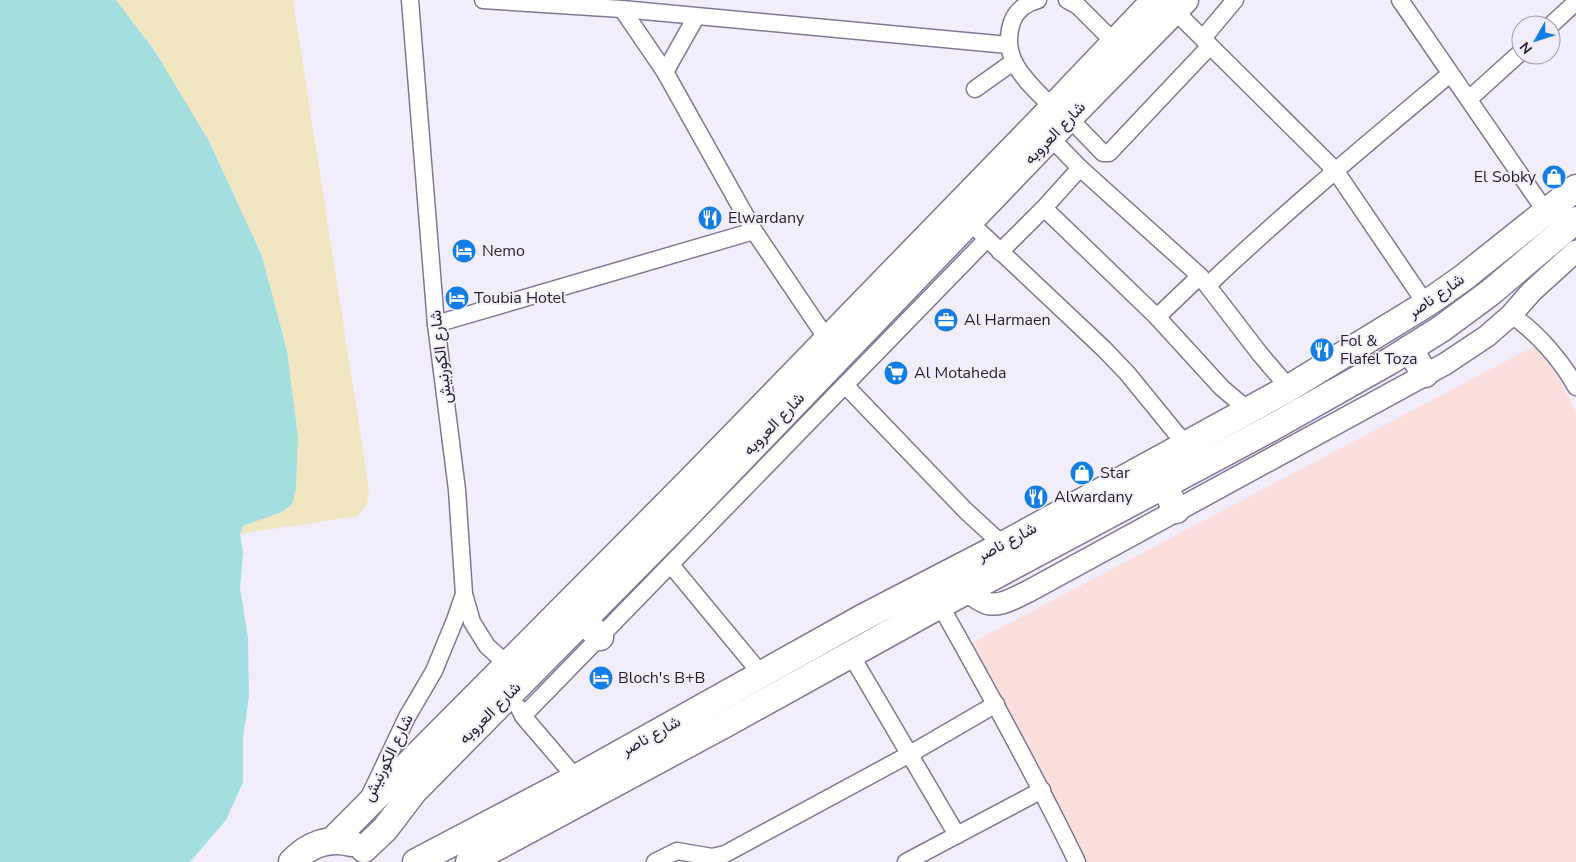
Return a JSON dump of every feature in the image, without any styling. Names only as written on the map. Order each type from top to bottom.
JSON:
[{"type":"main road","name":"شارع العروبه","points":[[333,840],[508,665],[735,450],[978,231],[1051,138],[1061,113],[1115,43],[1172,4]]},
{"type":"main road","name":"شارع العروبه","points":[[371,856],[385,829],[414,791],[510,693],[592,628],[827,339],[1172,4]]},
{"type":"main road","name":"شارع ناصر","points":[[416,862],[576,778],[862,618],[1003,545],[1289,388],[1426,304],[1576,188]]},
{"type":"main road","name":"شارع ناصر","points":[[469,862],[496,856],[940,605],[1350,384],[1441,329],[1491,292],[1576,220]]},
{"type":"main road","points":[[1409,349],[1425,374]]},
{"type":"main road","points":[[1164,485],[1176,510]]},
{"type":"main road","points":[[797,655],[809,678]]},
{"type":"main road","points":[[292,862],[302,852],[316,844],[333,840],[349,842],[371,856]]},
{"type":"street","name":"شارع الكورنيش","points":[[410,0],[436,324],[457,490],[464,594],[472,622],[487,646],[508,665]]},
{"type":"street","points":[[483,0],[622,9],[1008,45]]},
{"type":"street","points":[[1038,0],[1024,6],[1014,16],[1008,45],[1013,62],[1022,76],[1103,153],[1109,153],[1207,42],[1235,0]]},
{"type":"street","points":[[1067,0],[1078,6],[1115,43]]},
{"type":"street","points":[[1400,0],[1546,212]]},
{"type":"street","points":[[1561,16],[1576,2]]},
{"type":"street","points":[[1172,4],[1207,42],[1335,170],[1426,304]]},
{"type":"street","points":[[622,9],[664,72],[754,231],[827,339]]},
{"type":"street","points":[[664,72],[696,17]]},
{"type":"street","points":[[1469,99],[1511,61]]},
{"type":"street","points":[[974,89],[1013,62]]},
{"type":"street","points":[[1157,317],[1264,232],[1450,74]]},
{"type":"street","points":[[1051,138],[1080,168],[1204,280],[1260,354],[1289,388]]},
{"type":"street","points":[[1000,252],[1044,208],[1080,168]]},
{"type":"street","points":[[1044,208],[1157,317],[1222,388],[1248,410]]},
{"type":"street","points":[[436,324],[754,231]]},
{"type":"street","points":[[523,716],[592,628],[671,565],[845,385],[978,231],[1127,372],[1185,444]]},
{"type":"street","points":[[967,591],[984,603],[992,604],[1006,602],[1030,591],[1445,364],[1487,336],[1576,251]]},
{"type":"street","points":[[1511,315],[1527,324],[1537,334],[1575,380]]},
{"type":"street","points":[[845,385],[966,511],[1003,545]]},
{"type":"street","points":[[671,565],[762,675]]},
{"type":"street","name":"شارع الكورنيش","points":[[362,812],[392,748],[434,671],[456,620],[464,594]]},
{"type":"street","points":[[940,605],[1042,790],[1077,862]]},
{"type":"street","points":[[851,655],[957,835]]},
{"type":"street","points":[[510,693],[523,716],[576,778]]},
{"type":"street","points":[[655,862],[676,852],[712,857],[725,854],[910,754],[996,704]]},
{"type":"street","points":[[906,862],[1042,790]]},
{"type":"shaded area","points":[[0,0],[116,0],[156,53],[209,141],[262,256],[287,351],[298,437],[296,489],[292,504],[282,512],[243,526],[240,534],[243,553],[240,588],[248,638],[249,697],[243,737],[243,782],[226,820],[190,862],[0,862]]},
{"type":"shaded area","points":[[1540,343],[1576,412],[1576,862],[1084,862],[970,644]]},
{"type":"sand","points":[[116,0],[293,0],[369,489],[367,505],[357,516],[240,534],[243,526],[282,512],[292,504],[296,489],[298,437],[287,351],[262,256],[209,141],[156,53]]},
{"type":"place","name":"El Sobky","points":[[1554,177]]},
{"type":"place","name":"Elwardany","points":[[710,218]]},
{"type":"place","name":"Nemo","points":[[464,251]]},
{"type":"place","name":"Toubia Hotel","points":[[457,298]]},
{"type":"place","name":"Al Harmaen","points":[[946,320]]},
{"type":"place","name":"Fol & Flafel Toza","points":[[1322,350]]},
{"type":"place","name":"Al Motaheda","points":[[896,373]]},
{"type":"place","name":"Star","points":[[1082,473]]},
{"type":"place","name":"Alwardany","points":[[1036,497]]},
{"type":"place","name":"Bloch's B+B","points":[[601,678]]}]
